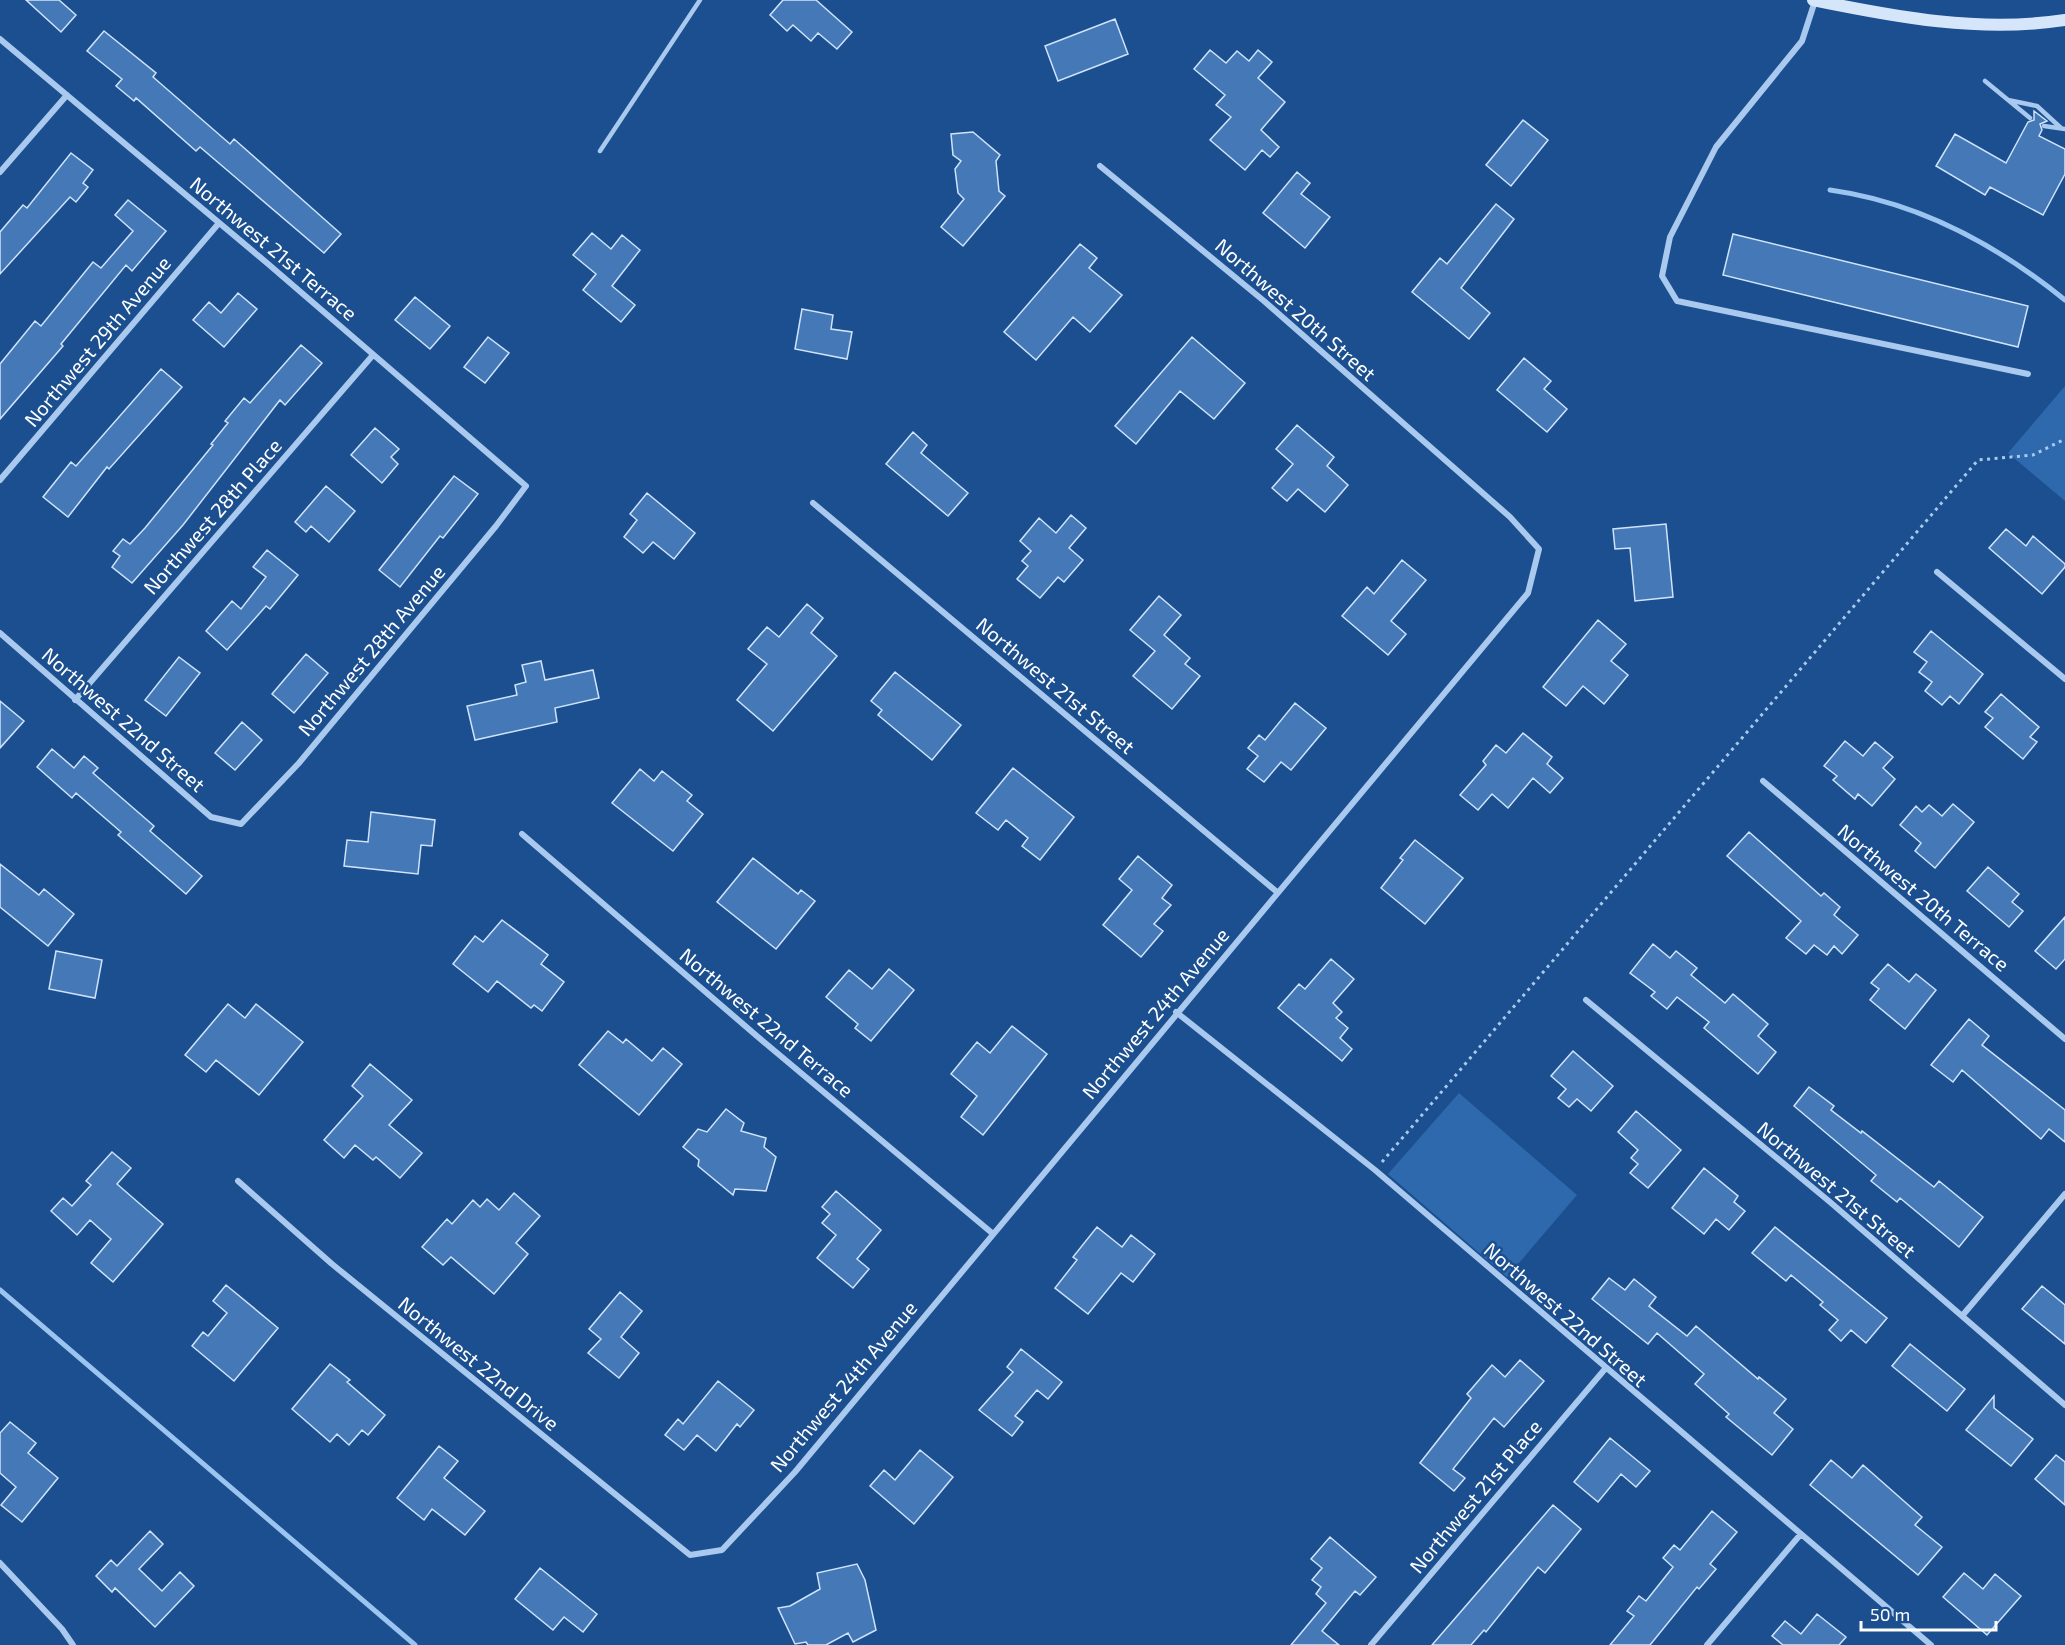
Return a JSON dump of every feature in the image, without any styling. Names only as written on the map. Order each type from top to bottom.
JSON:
[{"type":"street","points":[[2028,374],[1677,301],[1662,276],[1670,237],[1716,147],[1802,41],[1815,0],[1888,15],[1964,24],[2023,24],[2065,20]]},
{"type":"street","name":"Northwest 21st Terrace","points":[[0,39],[219,223],[524,485]]},
{"type":"street","points":[[0,172],[66,95]]},
{"type":"street","name":"Northwest 20th Street","points":[[1100,166],[1264,301],[1468,480]]},
{"type":"street","name":"Northwest 29th Avenue","points":[[0,480],[219,223]]},
{"type":"street","name":"Northwest 28th Place","points":[[75,700],[373,355]]},
{"type":"street","name":"Northwest 24th Avenue","points":[[706,1552],[723,1550],[795,1472],[1176,1012],[1528,593],[1539,549],[1510,516],[1468,480]]},
{"type":"street","name":"Northwest 28th Avenue","points":[[231,822],[241,824],[299,763],[496,525],[526,486],[524,485]]},
{"type":"street","name":"Northwest 21st Street","points":[[813,503],[1277,892]]},
{"type":"street","points":[[1937,572],[2065,680]]},
{"type":"street","name":"Northwest 22nd Street","points":[[0,633],[211,817],[231,822]]},
{"type":"street","name":"Northwest 20th Terrace","points":[[1762,781],[2065,1039]]},
{"type":"street","name":"Northwest 22nd Terrace","points":[[522,834],[758,1037],[992,1233]]},
{"type":"street","name":"Northwest 21st Street","points":[[1586,1000],[1830,1202],[2065,1405]]},
{"type":"street","name":"Northwest 22nd Street","points":[[1176,1012],[1375,1170],[1605,1369],[1931,1645]]},
{"type":"street","name":"Northwest 22nd Drive","points":[[238,1181],[333,1264],[662,1534],[690,1555],[706,1552]]},
{"type":"street","points":[[1962,1316],[2065,1194]]},
{"type":"street","name":"Northwest 21st Place","points":[[1371,1645],[1605,1369]]},
{"type":"street","points":[[1707,1645],[1800,1535]]},
{"type":"street","points":[[0,1563],[62,1629],[73,1645]]},
{"type":"lane","points":[[600,151],[700,0]]},
{"type":"lane","points":[[1985,81],[2030,118]]},
{"type":"lane","points":[[2008,100],[2037,106],[2063,128]]},
{"type":"lane","points":[[2044,126],[2063,128]]},
{"type":"path","points":[[1375,1170],[1978,460],[2033,455],[2065,439]]},
{"type":"shaded area","points":[[2065,386],[2065,501],[2008,453]]},
{"type":"shaded area","points":[[1459,1093],[1577,1195],[1507,1277],[1388,1174]]},
{"type":"building","points":[[26,0],[59,0],[76,15],[61,32]]},
{"type":"building","points":[[783,0],[816,0],[852,32],[837,49],[818,33],[811,41],[793,25],[787,31],[770,15]]},
{"type":"building","points":[[1115,19],[1128,54],[1058,81],[1045,46]]},
{"type":"building","points":[[104,31],[156,73],[153,77],[230,144],[234,139],[341,234],[324,253],[200,147],[196,151],[136,98],[134,101],[116,86],[122,79],[87,51]]},
{"type":"building","points":[[1210,50],[1226,63],[1237,51],[1249,61],[1258,50],[1272,62],[1258,78],[1285,102],[1261,130],[1279,147],[1270,157],[1262,150],[1245,170],[1210,140],[1231,117],[1216,105],[1225,95],[1194,69]]},
{"type":"building","points":[[2034,111],[2047,121],[2040,124],[2042,130],[2039,136],[2065,149],[2065,174],[2043,215],[1990,187],[1985,195],[1936,166],[1955,134],[2006,163],[2028,122],[2034,120]]},
{"type":"building","points":[[1523,120],[1548,140],[1511,186],[1486,165]]},
{"type":"building","points":[[973,132],[1000,155],[996,161],[999,191],[1005,196],[963,246],[941,227],[964,199],[958,193],[955,169],[961,161],[953,155],[951,134]]},
{"type":"building","points":[[71,153],[93,170],[83,183],[88,187],[76,202],[70,197],[0,274],[0,232],[23,205],[27,208]]},
{"type":"building","points":[[1297,172],[1310,183],[1301,194],[1330,217],[1305,248],[1263,213]]},
{"type":"building","points":[[128,200],[166,231],[132,271],[126,265],[61,344],[63,346],[0,419],[0,364],[35,321],[41,326],[93,262],[101,268],[133,231],[115,215]]},
{"type":"building","points":[[1496,204],[1514,219],[1461,288],[1490,313],[1469,339],[1412,292],[1440,258],[1447,264]]},
{"type":"building","points":[[592,233],[611,249],[622,235],[640,250],[612,286],[635,305],[621,322],[583,290],[596,274],[573,255]]},
{"type":"building","points":[[1733,234],[2028,306],[2018,347],[1723,275]]},
{"type":"building","points":[[1080,244],[1097,258],[1089,268],[1122,295],[1090,332],[1073,317],[1036,360],[1004,332]]},
{"type":"building","points":[[238,293],[257,309],[224,347],[193,320],[209,302],[221,313]]},
{"type":"building","points":[[415,297],[450,326],[430,349],[395,320]]},
{"type":"building","points":[[802,309],[833,315],[831,329],[852,332],[847,359],[795,349]]},
{"type":"building","points":[[488,337],[509,353],[485,383],[464,367]]},
{"type":"building","points":[[1192,337],[1245,383],[1214,419],[1180,391],[1136,444],[1115,426]]},
{"type":"building","points":[[301,345],[322,363],[285,405],[280,400],[183,525],[132,583],[112,567],[120,556],[113,551],[123,539],[130,544],[145,528],[213,445],[211,444],[228,423],[225,421],[244,398],[250,403]]},
{"type":"building","points":[[1524,358],[1551,381],[1544,389],[1567,409],[1547,432],[1497,390]]},
{"type":"building","points":[[161,369],[182,387],[109,469],[107,467],[68,517],[43,497],[71,462],[76,466]]},
{"type":"building","points":[[1297,425],[1334,457],[1327,466],[1348,485],[1325,512],[1298,489],[1287,501],[1272,488],[1293,464],[1276,449]]},
{"type":"building","points":[[375,428],[399,449],[391,457],[398,464],[382,483],[351,455]]},
{"type":"building","points":[[913,432],[927,445],[921,453],[968,493],[948,516],[886,464]]},
{"type":"building","points":[[454,476],[478,494],[443,538],[440,536],[400,587],[379,570]]},
{"type":"building","points":[[326,486],[355,511],[329,542],[311,526],[306,532],[295,522]]},
{"type":"building","points":[[647,493],[695,533],[674,559],[653,542],[643,553],[624,537],[637,520],[630,514]]},
{"type":"building","points":[[1071,515],[1086,528],[1069,548],[1083,560],[1064,582],[1058,577],[1040,598],[1017,579],[1028,566],[1022,561],[1031,551],[1020,541],[1039,518],[1056,533]]},
{"type":"building","points":[[1666,524],[1673,597],[1635,601],[1630,548],[1615,549],[1613,529]]},
{"type":"building","points":[[2006,529],[2026,546],[2033,536],[2065,564],[2065,567],[2042,594],[1989,548]]},
{"type":"building","points":[[267,550],[298,575],[270,609],[266,606],[227,650],[206,631],[232,601],[241,609],[266,577],[253,567]]},
{"type":"building","points":[[1402,560],[1426,580],[1391,621],[1406,634],[1388,655],[1342,616],[1367,587],[1374,594]]},
{"type":"building","points":[[1159,596],[1181,615],[1164,635],[1190,658],[1185,664],[1200,676],[1172,709],[1133,676],[1155,651],[1130,630]]},
{"type":"building","points":[[807,604],[823,618],[811,633],[837,656],[773,731],[737,700],[767,664],[748,649],[767,627],[779,637]]},
{"type":"building","points":[[1598,620],[1626,644],[1611,661],[1628,675],[1604,704],[1583,686],[1566,706],[1543,687]]},
{"type":"building","points":[[1931,631],[1983,674],[1959,704],[1950,696],[1942,705],[1925,691],[1932,682],[1919,672],[1927,662],[1914,652]]},
{"type":"building","points":[[306,654],[328,673],[294,713],[272,694]]},
{"type":"building","points":[[179,657],[200,673],[166,716],[145,700]]},
{"type":"building","points":[[541,661],[545,680],[593,670],[599,698],[555,708],[557,722],[475,740],[467,706],[517,695],[515,685],[526,682],[522,665]]},
{"type":"building","points":[[895,672],[961,725],[932,760],[878,715],[882,710],[871,701]]},
{"type":"building","points":[[2001,694],[2039,727],[2030,737],[2037,742],[2023,759],[1985,727],[1993,718],[1985,712]]},
{"type":"building","points":[[0,701],[24,721],[0,748]]},
{"type":"building","points":[[1295,703],[1326,728],[1291,770],[1281,762],[1264,782],[1247,769],[1258,756],[1248,748],[1259,735],[1265,740]]},
{"type":"building","points":[[242,722],[262,740],[235,770],[215,753]]},
{"type":"building","points":[[1523,733],[1552,757],[1547,764],[1563,778],[1550,793],[1533,778],[1508,808],[1492,794],[1478,810],[1460,795],[1486,765],[1483,761],[1496,745],[1506,753]]},
{"type":"building","points":[[1845,741],[1863,756],[1875,742],[1893,757],[1883,768],[1895,779],[1872,806],[1858,794],[1855,799],[1833,780],[1837,776],[1824,766]]},
{"type":"building","points":[[52,749],[74,768],[84,756],[98,768],[93,773],[154,826],[150,831],[202,876],[186,894],[118,835],[121,832],[76,793],[72,798],[37,767]]},
{"type":"building","points":[[1013,768],[1074,817],[1040,860],[1022,846],[1028,838],[1006,820],[998,830],[976,813]]},
{"type":"building","points":[[640,769],[654,781],[662,771],[692,795],[687,801],[703,814],[673,851],[612,803]]},
{"type":"building","points":[[1953,804],[1974,822],[1935,868],[1915,851],[1921,843],[1900,825],[1916,806],[1922,812],[1929,805],[1942,816]]},
{"type":"building","points":[[371,812],[435,820],[432,846],[421,845],[418,874],[344,866],[347,840],[368,842]]},
{"type":"building","points":[[1749,832],[1821,896],[1824,893],[1840,907],[1834,915],[1858,935],[1842,954],[1834,946],[1827,955],[1814,945],[1806,954],[1786,938],[1801,921],[1727,856]]},
{"type":"building","points":[[1415,840],[1463,878],[1425,924],[1381,888],[1403,860],[1400,858]]},
{"type":"building","points":[[1138,856],[1172,885],[1162,898],[1171,905],[1154,924],[1163,931],[1141,957],[1103,925],[1132,890],[1119,879]]},
{"type":"building","points":[[753,858],[798,894],[801,890],[815,901],[776,949],[717,902]]},
{"type":"building","points":[[0,864],[39,895],[44,889],[74,914],[48,946],[0,907]]},
{"type":"building","points":[[1988,867],[2019,894],[2012,902],[2023,911],[2009,927],[1967,891]]},
{"type":"building","points":[[2065,917],[2065,959],[2056,969],[2035,951]]},
{"type":"building","points":[[502,920],[548,955],[541,964],[564,982],[542,1011],[534,1005],[531,1008],[497,981],[488,992],[453,964],[475,936],[483,942]]},
{"type":"building","points":[[1653,944],[1670,958],[1676,951],[1697,968],[1691,975],[1725,1003],[1733,994],[1768,1024],[1758,1036],[1776,1052],[1758,1074],[1704,1028],[1709,1022],[1677,997],[1667,1009],[1651,996],[1655,992],[1630,973]]},
{"type":"building","points":[[56,951],[102,960],[95,998],[49,989]]},
{"type":"building","points":[[1331,959],[1354,979],[1333,1003],[1342,1012],[1336,1018],[1348,1028],[1340,1038],[1352,1049],[1342,1061],[1278,1008],[1299,984],[1305,989]]},
{"type":"building","points":[[1888,964],[1909,982],[1916,974],[1936,990],[1905,1029],[1870,1000],[1879,989],[1871,983]]},
{"type":"building","points":[[889,969],[914,990],[871,1041],[855,1028],[858,1024],[826,997],[849,970],[872,989]]},
{"type":"building","points":[[228,1004],[245,1018],[256,1004],[303,1042],[259,1095],[216,1060],[206,1072],[185,1055]]},
{"type":"building","points":[[1969,1019],[1989,1036],[1982,1045],[2065,1110],[2065,1142],[2049,1129],[2041,1139],[1962,1070],[1953,1082],[1931,1065]]},
{"type":"building","points":[[1012,1026],[1047,1054],[983,1135],[961,1117],[977,1096],[951,1074],[977,1042],[990,1053]]},
{"type":"building","points":[[608,1031],[623,1043],[626,1039],[652,1061],[663,1048],[682,1064],[639,1115],[579,1065]]},
{"type":"building","points":[[1573,1051],[1613,1086],[1591,1111],[1577,1099],[1569,1107],[1558,1098],[1566,1089],[1551,1076]]},
{"type":"building","points":[[370,1064],[412,1100],[389,1125],[422,1153],[400,1178],[376,1157],[373,1160],[355,1145],[344,1158],[324,1140],[363,1096],[352,1086]]},
{"type":"building","points":[[1809,1087],[1834,1106],[1831,1110],[1861,1133],[1862,1131],[1934,1187],[1939,1181],[1983,1217],[1959,1247],[1900,1198],[1897,1202],[1871,1181],[1876,1175],[1794,1106]]},
{"type":"building","points":[[726,1109],[744,1123],[741,1131],[766,1138],[764,1147],[776,1157],[766,1191],[735,1189],[733,1195],[698,1166],[699,1160],[683,1147],[698,1129],[707,1132]]},
{"type":"building","points":[[1636,1111],[1681,1150],[1648,1188],[1630,1173],[1638,1164],[1631,1158],[1638,1150],[1618,1132]]},
{"type":"building","points":[[112,1152],[131,1168],[117,1184],[163,1224],[113,1282],[91,1263],[111,1239],[90,1220],[77,1235],[51,1211],[63,1198],[72,1206],[91,1185],[86,1181]]},
{"type":"building","points":[[1704,1168],[1738,1196],[1734,1202],[1745,1211],[1729,1230],[1716,1219],[1704,1234],[1672,1208]]},
{"type":"building","points":[[836,1191],[881,1230],[857,1259],[869,1269],[853,1288],[817,1258],[836,1235],[822,1223],[830,1214],[822,1207]]},
{"type":"building","points":[[514,1193],[540,1216],[516,1243],[528,1254],[494,1294],[451,1257],[443,1265],[422,1247],[447,1219],[452,1224],[473,1200],[480,1207],[487,1199],[499,1210]]},
{"type":"building","points":[[1097,1227],[1122,1247],[1131,1235],[1155,1254],[1133,1282],[1121,1273],[1088,1314],[1055,1288],[1077,1260],[1073,1257]]},
{"type":"building","points":[[1775,1227],[1887,1318],[1866,1343],[1851,1330],[1841,1341],[1829,1330],[1838,1320],[1820,1305],[1823,1302],[1791,1275],[1786,1281],[1752,1253]]},
{"type":"building","points":[[1609,1278],[1625,1290],[1634,1279],[1656,1297],[1649,1306],[1687,1336],[1696,1326],[1758,1379],[1759,1377],[1786,1399],[1774,1413],[1793,1429],[1772,1455],[1726,1417],[1729,1414],[1695,1384],[1704,1374],[1657,1333],[1648,1344],[1592,1299]]},
{"type":"building","points":[[226,1285],[278,1328],[234,1381],[192,1346],[203,1332],[208,1336],[227,1313],[213,1301]]},
{"type":"building","points":[[2042,1286],[2065,1305],[2065,1344],[2022,1309]]},
{"type":"building","points":[[620,1292],[642,1311],[621,1337],[639,1353],[619,1378],[588,1353],[601,1339],[589,1329]]},
{"type":"building","points":[[1910,1344],[1965,1389],[1947,1411],[1892,1366]]},
{"type":"building","points":[[1021,1349],[1062,1382],[1048,1399],[1037,1390],[1015,1416],[1023,1422],[1012,1436],[979,1410],[1013,1372],[1007,1367]]},
{"type":"building","points":[[1520,1360],[1544,1381],[1504,1427],[1494,1418],[1453,1469],[1465,1478],[1454,1491],[1420,1463],[1471,1398],[1467,1394],[1492,1365],[1505,1377]]},
{"type":"building","points":[[330,1364],[350,1380],[347,1382],[385,1415],[368,1435],[362,1430],[349,1445],[337,1434],[330,1442],[292,1409]]},
{"type":"building","points":[[718,1381],[754,1410],[740,1427],[737,1424],[716,1451],[697,1435],[684,1450],[665,1435],[678,1419],[683,1424]]},
{"type":"building","points":[[1994,1396],[1994,1408],[2033,1439],[2011,1466],[1966,1430]]},
{"type":"building","points":[[10,1422],[36,1443],[28,1453],[58,1478],[22,1522],[1,1505],[16,1487],[0,1473],[0,1433]]},
{"type":"building","points":[[1610,1438],[1650,1471],[1636,1487],[1621,1474],[1598,1502],[1574,1482]]},
{"type":"building","points":[[439,1446],[458,1461],[444,1478],[485,1511],[465,1535],[432,1509],[424,1520],[397,1498]]},
{"type":"building","points":[[920,1450],[953,1477],[914,1524],[870,1486],[884,1470],[895,1480]]},
{"type":"building","points":[[2056,1455],[2065,1462],[2065,1505],[2035,1479]]},
{"type":"building","points":[[1831,1460],[1852,1478],[1863,1465],[1922,1517],[1915,1525],[1942,1547],[1918,1575],[1810,1485]]},
{"type":"building","points":[[1553,1505],[1581,1529],[1545,1573],[1538,1567],[1486,1632],[1484,1630],[1471,1645],[1432,1645]]},
{"type":"building","points":[[1712,1511],[1737,1532],[1710,1564],[1716,1569],[1699,1589],[1697,1587],[1650,1645],[1610,1645],[1634,1616],[1627,1611],[1639,1596],[1646,1601],[1673,1567],[1663,1558],[1674,1545],[1680,1550]]},
{"type":"building","points":[[150,1531],[163,1544],[139,1569],[162,1591],[180,1572],[194,1586],[155,1627],[115,1588],[112,1592],[96,1576],[111,1560],[117,1566]]},
{"type":"building","points":[[1330,1537],[1376,1577],[1360,1595],[1355,1591],[1322,1631],[1339,1645],[1291,1645],[1326,1603],[1316,1594],[1321,1587],[1312,1580],[1322,1568],[1311,1559]]},
{"type":"building","points":[[857,1564],[865,1580],[876,1630],[853,1642],[848,1633],[826,1645],[808,1645],[806,1642],[795,1644],[778,1608],[790,1606],[820,1589],[817,1573]]},
{"type":"building","points":[[540,1568],[597,1614],[583,1632],[564,1617],[553,1630],[515,1599]]},
{"type":"building","points":[[1964,1573],[1983,1589],[1995,1574],[2021,1596],[1987,1635],[1943,1597]]},
{"type":"building","points":[[1817,1614],[1846,1637],[1839,1645],[1783,1645],[1772,1636],[1785,1621],[1801,1634]]},
{"type":"waterway","points":[[1830,190],[1894,205],[1955,229],[2012,261],[2065,300]]},
{"type":"waterway","points":[[0,1290],[415,1645]]}]
